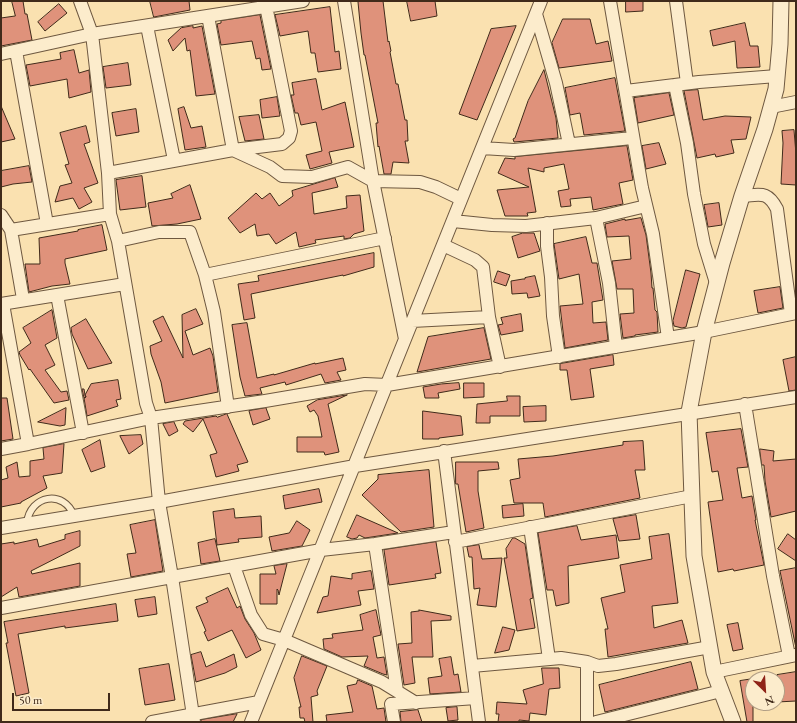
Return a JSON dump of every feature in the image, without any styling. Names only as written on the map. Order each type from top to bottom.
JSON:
[{"type":"street","points":[[80,1],[92,34],[108,173],[110,214],[118,241],[146,403],[151,418],[159,502],[193,718]]},
{"type":"street","points":[[1,54],[16,52],[92,34],[304,1]]},
{"type":"street","points":[[344,1],[374,180],[405,339]]},
{"type":"street","points":[[251,722],[541,1]]},
{"type":"street","points":[[610,1],[626,91],[632,138],[653,234],[668,338]]},
{"type":"street","points":[[676,1],[681,84],[694,194],[704,244],[716,283]]},
{"type":"street","points":[[733,722],[714,672],[694,556],[690,412],[704,332],[716,283],[742,196],[765,129],[776,89],[780,44],[781,1]]},
{"type":"street","points":[[108,173],[233,150],[282,144],[289,138],[291,131],[266,6]]},
{"type":"street","points":[[536,14],[556,83],[569,144]]},
{"type":"street","points":[[208,16],[233,150]]},
{"type":"street","points":[[147,26],[174,160]]},
{"type":"street","points":[[16,52],[47,224]]},
{"type":"street","points":[[626,91],[681,84],[777,76]]},
{"type":"street","points":[[771,107],[796,102]]},
{"type":"street","points":[[482,148],[514,150],[632,138]]},
{"type":"street","points":[[233,150],[270,167],[282,176],[312,177],[348,167],[374,180],[420,182],[436,187],[461,199]]},
{"type":"street","points":[[1,449],[151,418],[228,407],[365,384],[387,386],[704,332],[793,313],[777,209],[767,195],[742,196]]},
{"type":"street","points":[[453,221],[492,225],[526,226],[596,218],[646,206]]},
{"type":"street","points":[[11,230],[110,214]]},
{"type":"street","points":[[1,215],[11,230],[23,299]]},
{"type":"street","points":[[596,218],[609,283],[616,347]]},
{"type":"street","points":[[547,223],[547,246],[551,277],[553,316],[559,357]]},
{"type":"street","points":[[118,241],[159,232],[190,232],[205,275],[214,312],[228,407]]},
{"type":"street","points":[[205,275],[385,238]]},
{"type":"street","points":[[443,245],[474,260],[483,267],[489,318],[500,367]]},
{"type":"street","points":[[28,444],[2,304],[23,299],[125,284]]},
{"type":"street","points":[[57,295],[82,433]]},
{"type":"street","points":[[412,321],[489,318]]},
{"type":"street","points":[[1,528],[159,502],[444,451],[690,412],[796,397]]},
{"type":"street","points":[[714,672],[793,655],[773,576],[745,404]]},
{"type":"street","points":[[444,451],[479,722]]},
{"type":"street","points":[[1,608],[321,550],[455,537],[530,527],[692,496]]},
{"type":"street","points":[[530,527],[549,659]]},
{"type":"street","points":[[375,544],[397,691]]},
{"type":"street","points":[[234,566],[251,615],[263,634],[284,640],[382,682],[416,703]]},
{"type":"street","points":[[472,666],[561,658],[587,662],[598,666],[710,647]]},
{"type":"street","points":[[587,662],[587,722]]},
{"type":"street","points":[[596,722],[721,691]]},
{"type":"street","points":[[394,722],[391,704],[476,698]]},
{"type":"street","points":[[152,722],[193,718],[259,702]]},
{"type":"street","points":[[647,710],[648,722]]},
{"type":"lane","points":[[27,523],[32,508],[36,504],[46,499],[58,499],[64,502],[74,516]]},
{"type":"building","points":[[12,1],[23,1],[32,40],[1,46],[1,18],[15,16]]},
{"type":"building","points":[[150,1],[189,1],[190,10],[154,17]]},
{"type":"building","points":[[383,1],[388,42],[389,41],[396,84],[398,84],[405,120],[407,120],[408,141],[405,141],[409,163],[393,162],[391,174],[384,174],[379,146],[378,147],[376,123],[378,123],[361,33],[358,2]]},
{"type":"building","points":[[407,1],[435,1],[437,16],[411,21]]},
{"type":"building","points":[[626,1],[643,1],[643,11],[626,12]]},
{"type":"building","points":[[59,4],[67,13],[45,31],[38,22]]},
{"type":"building","points":[[330,7],[335,52],[339,51],[341,69],[318,72],[315,53],[311,53],[308,31],[280,36],[275,15]]},
{"type":"building","points":[[260,15],[271,69],[262,70],[260,58],[256,59],[252,41],[221,45],[217,24],[221,23],[221,21]]},
{"type":"building","points":[[563,19],[590,19],[596,44],[608,41],[612,61],[559,68],[552,43]]},
{"type":"building","points":[[745,23],[750,46],[758,46],[760,67],[737,68],[735,41],[713,46],[710,31]]},
{"type":"building","points":[[193,26],[193,28],[202,26],[215,94],[196,96],[190,50],[187,51],[185,38],[173,51],[168,40],[181,28]]},
{"type":"building","points":[[516,26],[477,120],[459,114],[491,29]]},
{"type":"building","points":[[74,50],[79,73],[89,70],[91,92],[69,98],[67,79],[30,86],[26,65],[61,59],[60,53]]},
{"type":"building","points":[[128,63],[131,85],[106,88],[103,67]]},
{"type":"building","points":[[544,70],[556,118],[558,138],[514,142],[513,139],[515,138],[528,101]]},
{"type":"building","points":[[615,78],[625,131],[584,135],[580,113],[570,115],[565,88]]},
{"type":"building","points":[[316,79],[322,110],[345,102],[354,147],[329,152],[332,163],[310,169],[306,155],[322,151],[316,122],[301,125],[298,113],[295,113],[291,95],[294,95],[292,83]]},
{"type":"building","points":[[698,90],[703,120],[725,116],[751,117],[746,139],[731,140],[734,153],[716,157],[715,154],[697,158],[684,91]]},
{"type":"building","points":[[669,93],[674,115],[638,123],[634,98]]},
{"type":"building","points":[[277,97],[280,116],[262,118],[260,100]]},
{"type":"building","points":[[1,106],[15,139],[1,142]]},
{"type":"building","points":[[184,107],[191,128],[202,126],[206,147],[185,150],[178,109]]},
{"type":"building","points":[[136,109],[139,132],[116,136],[112,113]]},
{"type":"building","points":[[259,115],[264,139],[245,141],[239,117]]},
{"type":"building","points":[[86,126],[90,142],[84,144],[98,183],[84,188],[92,202],[79,209],[73,198],[55,202],[60,186],[72,183],[65,165],[69,164],[60,133]]},
{"type":"building","points":[[794,130],[796,185],[781,184],[783,143],[782,131]]},
{"type":"building","points":[[659,143],[666,164],[646,169],[642,146]]},
{"type":"building","points":[[627,146],[633,180],[619,183],[623,204],[593,210],[591,197],[570,199],[571,206],[561,207],[558,191],[569,189],[564,164],[544,168],[544,172],[528,168],[536,212],[527,213],[528,216],[505,216],[497,190],[529,187],[498,173],[505,158],[515,159],[515,157]]},
{"type":"building","points":[[29,166],[32,182],[1,187],[1,171]]},
{"type":"building","points":[[142,176],[146,207],[120,210],[116,180]]},
{"type":"building","points":[[335,178],[338,187],[312,193],[314,214],[347,208],[346,196],[360,195],[364,231],[354,234],[350,238],[344,239],[344,236],[315,240],[316,243],[299,247],[296,232],[276,244],[269,234],[257,236],[255,224],[240,233],[228,218],[256,193],[262,199],[270,193],[279,206],[293,196],[292,191]]},
{"type":"building","points":[[190,185],[201,219],[177,224],[152,226],[148,203],[173,198],[171,194]]},
{"type":"building","points":[[719,203],[722,225],[708,227],[704,205]]},
{"type":"building","points":[[641,218],[646,235],[655,310],[657,312],[658,332],[623,338],[620,314],[634,313],[633,289],[617,289],[612,261],[631,259],[629,236],[607,237],[605,224],[625,219]]},
{"type":"building","points":[[102,225],[107,250],[65,259],[70,284],[52,286],[29,292],[25,264],[40,264],[39,238]]},
{"type":"building","points":[[523,233],[534,233],[540,251],[518,258],[512,237]]},
{"type":"building","points":[[586,237],[592,263],[597,263],[603,300],[592,302],[593,323],[606,322],[608,340],[565,348],[560,306],[583,304],[579,274],[559,279],[554,244]]},
{"type":"building","points":[[374,253],[374,267],[343,276],[251,294],[255,318],[244,320],[238,284],[259,281],[258,276]]},
{"type":"building","points":[[686,270],[700,274],[686,327],[682,328],[674,326],[673,321]]},
{"type":"building","points":[[498,271],[510,275],[506,286],[494,282]]},
{"type":"building","points":[[535,276],[540,296],[528,298],[527,293],[512,294],[511,281]]},
{"type":"building","points":[[780,287],[783,308],[758,313],[754,291]]},
{"type":"building","points":[[196,309],[203,324],[185,331],[193,355],[210,348],[213,356],[218,392],[165,403],[161,382],[151,354],[150,346],[162,341],[153,321],[163,316],[183,358],[182,315]]},
{"type":"building","points":[[52,310],[57,338],[45,345],[55,365],[45,370],[61,392],[67,391],[69,400],[54,403],[30,369],[29,370],[19,352],[31,343],[23,328]]},
{"type":"building","points":[[521,314],[523,331],[501,335],[498,325],[503,324],[501,318]]},
{"type":"building","points":[[86,319],[112,363],[88,369],[72,334],[71,328]]},
{"type":"building","points":[[247,323],[257,378],[274,375],[315,363],[343,358],[346,370],[337,372],[341,380],[325,383],[321,374],[286,385],[285,382],[260,388],[262,394],[245,396],[240,377],[232,325]]},
{"type":"building","points":[[484,328],[491,359],[417,372],[428,337]]},
{"type":"building","points":[[613,355],[614,365],[590,369],[594,397],[571,400],[567,370],[560,370],[560,364]]},
{"type":"building","points":[[796,357],[796,390],[789,391],[783,360]]},
{"type":"building","points":[[118,380],[121,399],[116,400],[118,406],[87,416],[82,389],[84,389],[85,395],[91,384]]},
{"type":"building","points":[[459,383],[460,389],[438,393],[439,398],[425,398],[423,387]]},
{"type":"building","points":[[464,383],[484,383],[484,397],[464,398]]},
{"type":"building","points":[[347,395],[328,404],[339,452],[325,455],[324,452],[297,452],[297,437],[322,437],[318,416],[314,410],[310,412],[307,406],[317,400]]},
{"type":"building","points":[[507,396],[520,396],[520,416],[490,416],[490,423],[476,423],[477,404],[507,401]]},
{"type":"building","points":[[1,398],[7,398],[13,439],[1,441]]},
{"type":"building","points":[[546,406],[546,421],[524,422],[523,407]]},
{"type":"building","points":[[66,408],[65,425],[60,426],[38,422]]},
{"type":"building","points":[[266,408],[270,419],[253,425],[249,411]]},
{"type":"building","points":[[423,411],[461,416],[463,435],[439,439],[423,439]]},
{"type":"building","points":[[227,414],[248,462],[237,465],[239,471],[216,477],[210,455],[217,453],[203,419],[193,432],[183,424],[185,421],[217,417]]},
{"type":"building","points":[[174,422],[178,431],[169,436],[163,424]]},
{"type":"building","points":[[741,429],[748,467],[737,468],[742,498],[752,496],[764,565],[734,571],[733,569],[718,572],[708,502],[723,500],[718,471],[712,472],[706,433]]},
{"type":"building","points":[[141,435],[143,444],[129,454],[120,436]]},
{"type":"building","points":[[100,440],[105,467],[91,472],[82,450]]},
{"type":"building","points":[[643,441],[645,470],[635,470],[640,498],[545,517],[543,503],[514,503],[510,480],[520,478],[518,459],[553,456],[623,445],[623,442]]},
{"type":"building","points":[[64,444],[62,473],[43,476],[47,488],[21,503],[1,507],[1,480],[8,478],[6,467],[17,462],[19,477],[30,476],[30,461],[44,459],[43,448]]},
{"type":"building","points":[[760,449],[774,451],[773,461],[796,459],[796,511],[771,517],[764,465],[762,465]]},
{"type":"building","points":[[456,462],[498,462],[499,469],[478,471],[478,491],[484,528],[466,532],[458,484],[456,484]]},
{"type":"building","points":[[429,470],[434,527],[401,532],[362,495],[378,479],[378,475]]},
{"type":"building","points":[[319,489],[322,502],[285,509],[283,496]]},
{"type":"building","points":[[523,504],[524,516],[503,518],[502,506]]},
{"type":"building","points":[[234,509],[235,518],[261,516],[262,537],[238,539],[239,542],[217,545],[213,512]]},
{"type":"building","points":[[357,515],[398,533],[365,538],[359,535],[357,538],[352,539],[347,537]]},
{"type":"building","points":[[636,515],[640,539],[619,541],[613,519]]},
{"type":"building","points":[[155,520],[163,571],[131,577],[127,554],[136,553],[130,525]]},
{"type":"building","points":[[297,521],[310,530],[302,546],[272,551],[269,537],[289,533]]},
{"type":"building","points":[[577,526],[581,540],[616,535],[619,558],[568,566],[569,603],[556,606],[553,590],[547,590],[538,533]]},
{"type":"building","points":[[80,531],[80,546],[31,571],[32,574],[80,563],[80,586],[19,597],[17,587],[1,597],[1,544],[14,542],[14,544],[37,539],[39,547],[65,539],[65,535]]},
{"type":"building","points":[[669,534],[678,603],[652,606],[654,628],[682,620],[688,643],[608,657],[605,629],[608,629],[601,598],[625,592],[620,565],[652,559],[649,537]]},
{"type":"building","points":[[788,534],[796,540],[796,561],[778,549]]},
{"type":"building","points":[[513,538],[525,544],[533,598],[530,599],[535,628],[517,631],[504,558],[507,558],[506,549]]},
{"type":"building","points":[[215,539],[220,561],[201,564],[198,543]]},
{"type":"building","points":[[436,542],[441,573],[435,574],[436,578],[389,585],[384,550]]},
{"type":"building","points":[[479,545],[482,559],[502,558],[496,607],[477,605],[480,588],[474,589],[472,557],[469,557],[467,547]]},
{"type":"building","points":[[287,564],[279,595],[277,589],[277,604],[260,604],[260,574],[276,574],[274,566]]},
{"type":"building","points":[[796,568],[796,648],[780,571]]},
{"type":"building","points":[[371,571],[374,589],[358,591],[361,605],[317,613],[323,597],[328,596],[331,576],[352,579],[352,574]]},
{"type":"building","points":[[228,588],[237,608],[240,606],[261,650],[246,658],[232,630],[208,641],[204,632],[206,631],[196,607],[208,602],[206,598]]},
{"type":"building","points":[[155,597],[157,614],[138,617],[135,600]]},
{"type":"building","points":[[116,604],[118,621],[65,628],[65,626],[18,634],[29,693],[16,696],[6,643],[8,643],[4,622]]},
{"type":"building","points":[[376,610],[381,635],[373,637],[377,658],[384,657],[387,675],[364,666],[368,656],[342,657],[324,649],[323,639],[333,638],[332,634],[363,630],[360,615]]},
{"type":"building","points":[[419,610],[451,616],[451,620],[431,621],[433,657],[412,657],[415,683],[404,685],[398,644],[412,643],[411,612]]},
{"type":"building","points":[[738,623],[743,649],[733,651],[727,625]]},
{"type":"building","points":[[503,627],[515,630],[509,650],[495,653]]},
{"type":"building","points":[[201,652],[206,667],[234,654],[237,667],[225,673],[196,682],[191,655]]},
{"type":"building","points":[[302,656],[327,666],[317,691],[318,695],[311,697],[313,722],[305,722],[304,718],[300,718],[299,707],[301,707],[294,678]]},
{"type":"building","points":[[451,657],[454,675],[458,674],[461,692],[430,694],[428,678],[442,676],[439,659]]},
{"type":"building","points":[[691,662],[698,689],[605,712],[599,685]]},
{"type":"building","points":[[169,664],[175,700],[145,705],[139,669]]},
{"type":"building","points":[[542,668],[559,668],[560,688],[549,689],[546,715],[530,713],[529,721],[519,720],[519,722],[498,722],[499,714],[496,714],[497,702],[527,704],[523,690],[543,684]]},
{"type":"building","points":[[796,672],[796,701],[785,702],[785,674]]},
{"type":"building","points":[[358,680],[372,686],[377,709],[384,708],[386,722],[327,722],[326,715],[353,712],[347,686],[356,684]]},
{"type":"building","points":[[745,680],[745,710],[740,681]]},
{"type":"building","points":[[457,707],[458,720],[448,721],[446,708]]},
{"type":"building","points":[[418,710],[422,722],[401,722],[400,712]]},
{"type":"building","points":[[745,711],[753,711],[753,722],[747,722]]},
{"type":"building","points":[[237,714],[233,722],[201,722],[201,720]]}]
